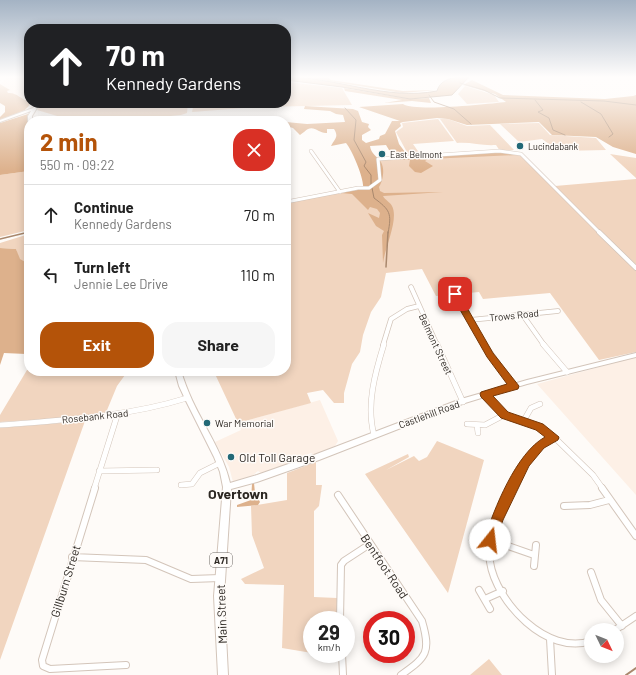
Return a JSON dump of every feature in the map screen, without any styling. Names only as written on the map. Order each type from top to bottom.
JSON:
[{"type":"main road","points":[[0,121],[34,109]]},
{"type":"main road","points":[[32,116],[34,109]]},
{"type":"main road","name":"Castlehill Road","points":[[227,487],[297,466],[374,435],[485,394],[636,355]]},
{"type":"main road","name":"Main Street","points":[[180,376],[187,398],[225,474],[227,487],[220,578],[223,675]]},
{"type":"street","points":[[311,151],[340,192]]},
{"type":"street","points":[[291,201],[369,188],[380,180],[378,159],[496,152],[520,154],[636,268]]},
{"type":"street","name":"Belmont Street","points":[[411,287],[463,402]]},
{"type":"street","points":[[455,294],[490,355],[514,386]]},
{"type":"street","points":[[374,435],[371,427],[372,385],[391,319],[407,309],[419,306]]},
{"type":"street","name":"Trows Road","points":[[470,320],[558,311]]},
{"type":"street","points":[[522,314],[545,348],[566,372]]},
{"type":"street","points":[[485,394],[504,415],[540,427],[554,437],[593,475],[609,500],[636,536]]},
{"type":"street","name":"Rosebank Road","points":[[0,425],[117,416],[171,404],[187,398]]},
{"type":"street","points":[[523,422],[531,408],[540,404]]},
{"type":"street","points":[[467,424],[477,425],[490,423],[504,415]]},
{"type":"street","name":"Gillburn Street","points":[[117,416],[72,557],[42,660],[43,666],[50,669],[126,665]]},
{"type":"street","points":[[477,425],[478,433]]},
{"type":"street","points":[[554,437],[540,445],[530,455],[511,489],[497,519],[490,540],[490,561],[494,575],[503,591],[525,623],[550,639],[584,644]]},
{"type":"street","points":[[181,485],[192,484],[195,476],[199,472],[220,463]]},
{"type":"street","points":[[99,471],[157,470]]},
{"type":"street","name":"Bentfoot Road","points":[[338,495],[422,621],[428,643],[422,661],[401,675]]},
{"type":"street","points":[[564,506],[590,505],[609,500]]},
{"type":"street","points":[[490,540],[534,556]]},
{"type":"street","points":[[340,611],[341,565],[344,561],[370,544]]},
{"type":"street","points":[[534,566],[536,544]]},
{"type":"street","points":[[72,557],[146,560],[164,566],[192,579],[220,578]]},
{"type":"street","points":[[591,572],[601,600],[615,623]]},
{"type":"street","points":[[479,590],[490,609]]},
{"type":"street","points":[[485,599],[503,591]]},
{"type":"street","points":[[624,624],[636,616]]},
{"type":"street","points":[[550,639],[552,675]]},
{"type":"street","points":[[342,663],[343,675]]},
{"type":"shaded area","points":[[5,108],[26,108],[13,116],[0,120],[0,117],[5,112]]},
{"type":"shaded area","points":[[38,108],[187,108],[187,113],[170,116],[57,116],[37,110]]},
{"type":"shaded area","points":[[193,108],[238,108],[192,112]]},
{"type":"shaded area","points":[[363,108],[636,108],[636,154],[613,147],[596,137],[552,135],[539,122],[467,125],[448,119],[437,118],[400,123],[401,126],[395,131],[399,144],[408,156],[400,157],[398,153],[389,150],[386,145],[370,146],[373,153],[381,162],[383,168],[379,187],[380,191],[384,193],[443,192],[383,196],[392,206],[394,218],[383,263],[382,235],[384,231],[376,226],[368,213],[379,218],[380,213],[377,209],[370,207],[368,210],[352,194],[341,193],[363,189],[360,172],[349,147],[346,143],[331,146],[336,136],[334,129],[327,129],[327,133],[324,133],[311,128],[307,129],[300,135],[291,127],[291,122],[307,124],[345,122],[343,115],[330,111],[304,109],[353,109],[358,111],[362,122],[369,124],[368,127],[371,130],[362,135],[362,140],[366,143],[379,139],[380,136],[385,134],[392,121],[400,121]]},
{"type":"shaded area","points":[[28,114],[28,116],[24,116],[24,172],[0,175],[0,123]]},
{"type":"shaded area","points":[[438,119],[454,141],[413,144],[420,154],[409,156],[396,132],[403,127],[402,123]]},
{"type":"shaded area","points":[[440,119],[448,119],[467,126],[490,125],[514,150],[500,151],[496,145],[457,143]]},
{"type":"shaded area","points":[[539,123],[550,135],[596,138],[606,150],[559,151],[542,139],[519,142],[500,124]]},
{"type":"shaded area","points":[[499,151],[521,154],[555,186],[636,179],[636,352],[599,360],[550,293],[483,299],[479,292],[436,296],[422,269],[386,273],[381,297],[371,312],[363,335],[360,352],[352,364],[344,393],[344,403],[334,403],[323,390],[307,393],[311,403],[238,423],[216,376],[291,376],[291,202],[358,188],[369,188],[378,159]]},
{"type":"shaded area","points":[[478,153],[504,153],[518,155],[428,159],[425,161],[433,166],[421,173],[415,172],[409,166],[410,160],[381,160]]},
{"type":"shaded area","points":[[610,154],[636,158],[636,178]]},
{"type":"shaded area","points":[[24,172],[24,231],[0,237],[0,175]]},
{"type":"shaded area","points":[[24,236],[24,262],[19,259],[16,249],[0,248],[0,243]]},
{"type":"shaded area","points":[[0,248],[16,249],[20,259],[24,261],[24,354],[4,353],[0,365]]},
{"type":"shaded area","points":[[636,357],[636,495],[537,384]]},
{"type":"shaded area","points":[[24,375],[124,376],[117,386],[105,415],[0,422],[0,415]]},
{"type":"shaded area","points":[[320,400],[338,441],[335,446],[314,455],[311,453],[304,456],[302,459],[261,473],[258,471],[252,476],[233,482],[229,467],[215,442],[241,430],[238,423]]},
{"type":"shaded area","points":[[85,421],[0,660],[0,428]]},
{"type":"shaded area","points":[[437,441],[484,460],[448,593],[365,474],[408,454],[409,457],[386,470],[414,456],[419,461],[427,457]]},
{"type":"shaded area","points":[[316,462],[316,485],[322,485],[319,506],[314,511],[314,597],[337,598],[337,611],[303,611],[303,652],[282,648],[284,585],[245,584],[241,579],[264,568],[252,535],[251,506],[287,500],[287,473]]},
{"type":"shaded area","points":[[254,483],[255,493],[260,502],[258,505],[237,507],[237,505],[251,500],[252,484]]},
{"type":"shaded area","points":[[489,659],[502,675],[470,675]]},
{"type":"waterway","points":[[345,108],[356,120],[354,140],[366,162],[364,166],[371,175],[371,186]]},
{"type":"waterway","points":[[453,108],[471,124]]},
{"type":"waterway","points":[[542,108],[543,110],[538,112],[549,118],[553,130],[565,135]]},
{"type":"waterway","points":[[592,108],[601,114],[613,134],[609,137]]},
{"type":"waterway","points":[[372,188],[374,198],[387,209],[390,216],[388,233]]},
{"type":"waterway","points":[[386,267],[388,232]]},
{"type":"waterway","points":[[0,239],[24,233]]},
{"type":"waterway","points":[[626,675],[636,668]]},
{"type":"place","name":"Lucindabank","points":[[520,146]]},
{"type":"place","name":"East Belmont","points":[[382,154]]},
{"type":"place","name":"War Memorial","points":[[207,423]]},
{"type":"place","name":"Old Toll Garage","points":[[231,457]]},
{"type":"district","name":"Overtown","points":[[238,493]]},
{"type":"route","points":[[455,294],[490,355],[514,386],[485,394],[495,407],[504,415],[540,427],[554,437],[540,445],[524,462],[497,519],[490,540]]}]
